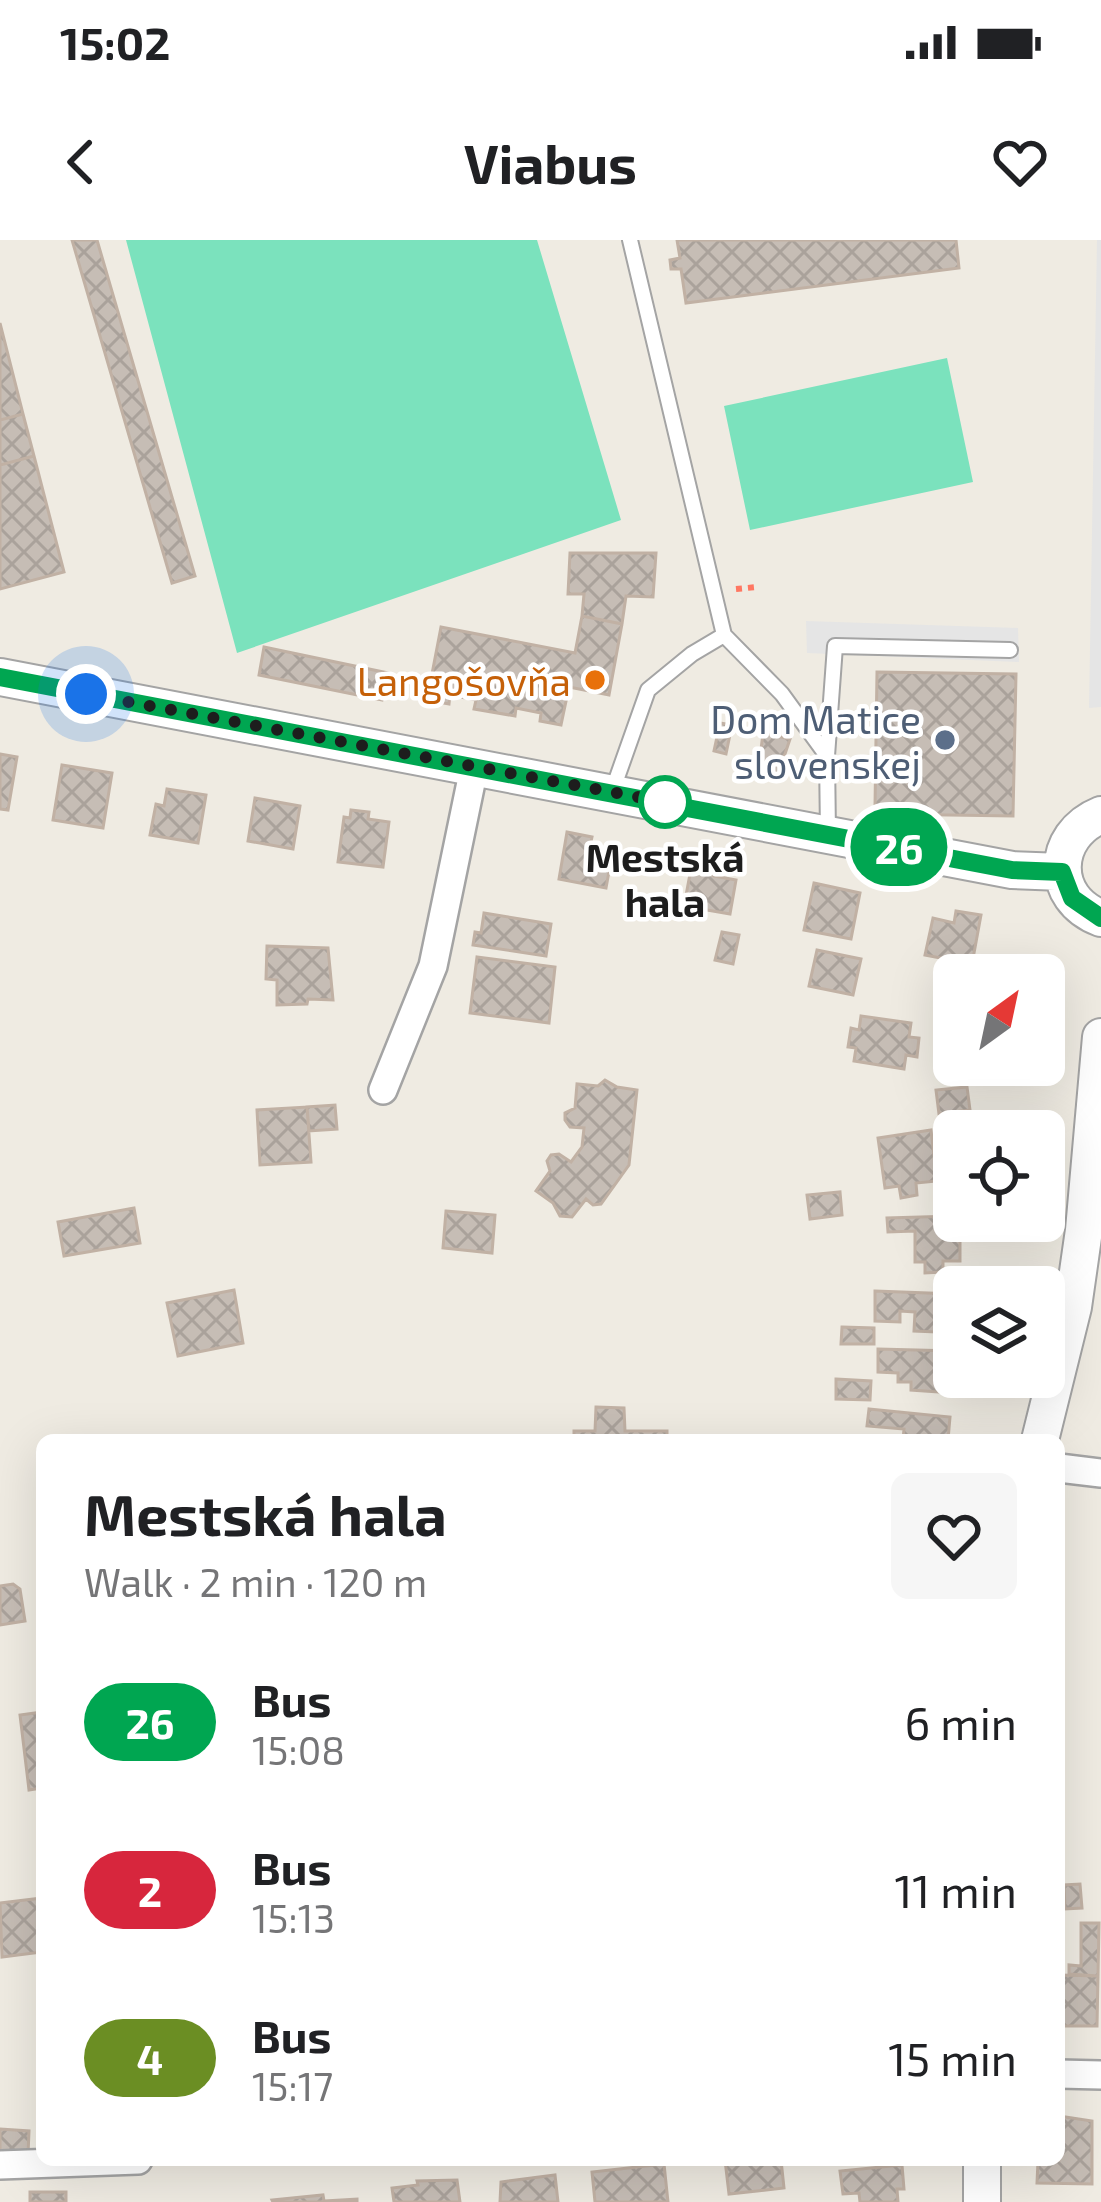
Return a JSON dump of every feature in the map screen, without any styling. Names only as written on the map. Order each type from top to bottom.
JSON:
[{"type":"street","points":[[0,677],[1012,870],[1062,872]]},
{"type":"street","points":[[382,1090],[433,966],[474,768]]},
{"type":"street","points":[[1101,815],[1071,837],[1062,872],[1072,898],[1101,918]]},
{"type":"street","points":[[1041,1434],[1073,1307],[1101,1036]]},
{"type":"street","points":[[1065,1469],[1101,1473]]},
{"type":"street","points":[[1065,2074],[1101,2074]]},
{"type":"street","points":[[0,2165],[36,2164]]},
{"type":"street","points":[[982,2166],[982,2202]]},
{"type":"lane","points":[[630,240],[724,634],[782,694],[827,756]]},
{"type":"lane","points":[[612,792],[648,690],[724,634]]},
{"type":"lane","points":[[828,833],[827,756],[835,646],[1010,650]]},
{"type":"green space","points":[[126,240],[537,240],[621,520],[237,653]]},
{"type":"green space","points":[[947,358],[973,482],[750,530],[724,406]]},
{"type":"shaded area","points":[[1097,240],[1101,240],[1101,707],[1089,708]]},
{"type":"shaded area","points":[[806,621],[1018,628],[1019,662],[807,653]]},
{"type":"building","points":[[72,240],[97,240],[195,576],[172,583]]},
{"type":"building","points":[[677,240],[956,240],[959,268],[686,303],[681,269],[671,269],[670,260],[680,258]]},
{"type":"building","points":[[0,323],[23,414],[0,420]]},
{"type":"building","points":[[23,414],[34,456],[0,465],[0,420]]},
{"type":"building","points":[[34,456],[64,572],[0,589],[0,465]]},
{"type":"building","points":[[570,553],[656,553],[653,597],[626,596],[622,624],[582,616],[584,594],[568,594]]},
{"type":"building","points":[[582,616],[622,624],[609,695],[569,687],[561,725],[540,721],[541,713],[516,708],[515,716],[474,709],[476,700],[450,695],[449,704],[427,700],[441,627],[575,653]]},
{"type":"building","points":[[264,647],[388,673],[382,700],[259,675]]},
{"type":"building","name":"Dom Matice slovenskej","points":[[877,672],[1016,674],[1013,816],[882,814],[878,819],[871,810],[875,806]]},
{"type":"building","points":[[720,723],[732,725],[726,754],[714,751]]},
{"type":"building","points":[[763,733],[790,739],[777,778],[758,774]]},
{"type":"building","points":[[0,754],[17,757],[8,810],[0,809]]},
{"type":"building","points":[[62,765],[112,773],[103,828],[53,820]]},
{"type":"building","points":[[167,789],[206,795],[198,843],[150,835],[156,804],[164,806]]},
{"type":"building","points":[[255,798],[300,806],[293,849],[248,841]]},
{"type":"building","points":[[351,810],[389,822],[383,867],[338,862],[344,817],[350,818]]},
{"type":"building","points":[[567,832],[592,837],[589,851],[612,855],[606,888],[559,879]]},
{"type":"building","points":[[693,858],[716,863],[714,876],[736,880],[730,914],[684,906]]},
{"type":"building","points":[[814,883],[860,893],[851,939],[804,930]]},
{"type":"building","points":[[956,911],[981,915],[974,954],[925,955],[933,918],[954,923]]},
{"type":"building","points":[[484,913],[551,924],[546,956],[473,945],[475,932],[481,933]]},
{"type":"building","points":[[722,932],[739,935],[733,964],[715,960]]},
{"type":"building","points":[[267,946],[328,948],[333,1000],[277,1005],[277,980],[266,979]]},
{"type":"building","points":[[817,950],[861,959],[853,995],[809,986]]},
{"type":"building","points":[[477,957],[555,967],[549,1023],[470,1013]]},
{"type":"building","points":[[861,1016],[911,1023],[909,1037],[919,1038],[917,1057],[906,1055],[904,1069],[854,1061],[856,1048],[848,1047],[851,1028],[859,1030]]},
{"type":"building","points":[[605,1080],[637,1090],[629,1165],[601,1204],[586,1199],[572,1217],[560,1216],[553,1203],[536,1191],[550,1171],[547,1161],[551,1155],[571,1162],[582,1147],[584,1128],[570,1127],[565,1120],[565,1113],[575,1108],[577,1084],[598,1086]]},
{"type":"building","points":[[967,1087],[970,1110],[938,1110],[936,1090]]},
{"type":"building","points":[[335,1105],[337,1129],[309,1131],[307,1107]]},
{"type":"building","points":[[307,1107],[311,1162],[260,1165],[257,1110]]},
{"type":"building","points":[[931,1130],[933,1181],[916,1183],[917,1195],[901,1198],[899,1186],[885,1188],[878,1138]]},
{"type":"building","points":[[840,1192],[842,1215],[810,1219],[807,1195]]},
{"type":"building","points":[[134,1208],[140,1243],[64,1256],[58,1222]]},
{"type":"building","points":[[446,1211],[495,1215],[492,1253],[443,1248]]},
{"type":"building","points":[[933,1217],[933,1242],[960,1242],[960,1261],[943,1261],[943,1266],[933,1266],[933,1273],[925,1273],[925,1262],[915,1262],[915,1231],[888,1232],[887,1218]]},
{"type":"building","points":[[234,1290],[243,1343],[178,1356],[167,1303]]},
{"type":"building","points":[[875,1291],[933,1293],[933,1332],[914,1331],[915,1312],[900,1311],[900,1322],[875,1321]]},
{"type":"building","points":[[842,1327],[874,1328],[874,1344],[841,1344]]},
{"type":"building","points":[[878,1349],[933,1350],[933,1392],[911,1390],[911,1382],[898,1382],[898,1373],[878,1372]]},
{"type":"building","points":[[836,1379],[871,1381],[870,1400],[836,1399]]},
{"type":"building","points":[[596,1407],[624,1408],[625,1431],[667,1434],[574,1434],[595,1431]]},
{"type":"building","points":[[869,1409],[950,1417],[949,1434],[904,1434],[904,1429],[867,1426]]},
{"type":"building","points":[[13,1584],[20,1589],[25,1621],[0,1625],[0,1586]]},
{"type":"building","points":[[36,1713],[36,1789],[29,1790],[20,1715]]},
{"type":"building","points":[[1080,1884],[1082,1908],[1065,1909],[1065,1885]]},
{"type":"building","points":[[36,1899],[36,1953],[2,1957],[0,1903]]},
{"type":"building","points":[[1081,1923],[1099,1923],[1098,1976],[1069,1974],[1069,1965],[1081,1966]]},
{"type":"building","points":[[1065,1975],[1098,1976],[1097,2026],[1065,2026]]},
{"type":"building","points":[[1065,2117],[1092,2121],[1092,2184],[1037,2183],[1038,2166],[1065,2166]]},
{"type":"building","points":[[0,2129],[29,2131],[28,2155],[0,2153]]},
{"type":"building","points":[[664,2166],[668,2202],[595,2202],[592,2172]]},
{"type":"building","points":[[726,2166],[782,2166],[784,2188],[729,2194]]},
{"type":"building","points":[[902,2166],[904,2189],[897,2189],[898,2202],[860,2202],[859,2193],[843,2194],[840,2171]]},
{"type":"building","points":[[555,2175],[558,2202],[500,2202],[501,2182]]},
{"type":"building","points":[[457,2180],[460,2202],[394,2202],[392,2188],[418,2185],[417,2181]]},
{"type":"building","points":[[30,2192],[66,2192],[66,2202],[30,2202]]},
{"type":"building","points":[[323,2195],[324,2201],[357,2202],[272,2200]]},
{"type":"bus line","name":"26","points":[[0,677],[1012,870],[1062,872],[1072,898],[1101,918]]},
{"type":"place","name":"Langošovňa","points":[[595,680]]},
{"type":"place","name":"Dom Matice slovenskej","points":[[945,740]]},
{"type":"place","name":"Mestská hala","points":[[665,802]]},
{"type":"route","points":[[86,694],[665,802]]}]
